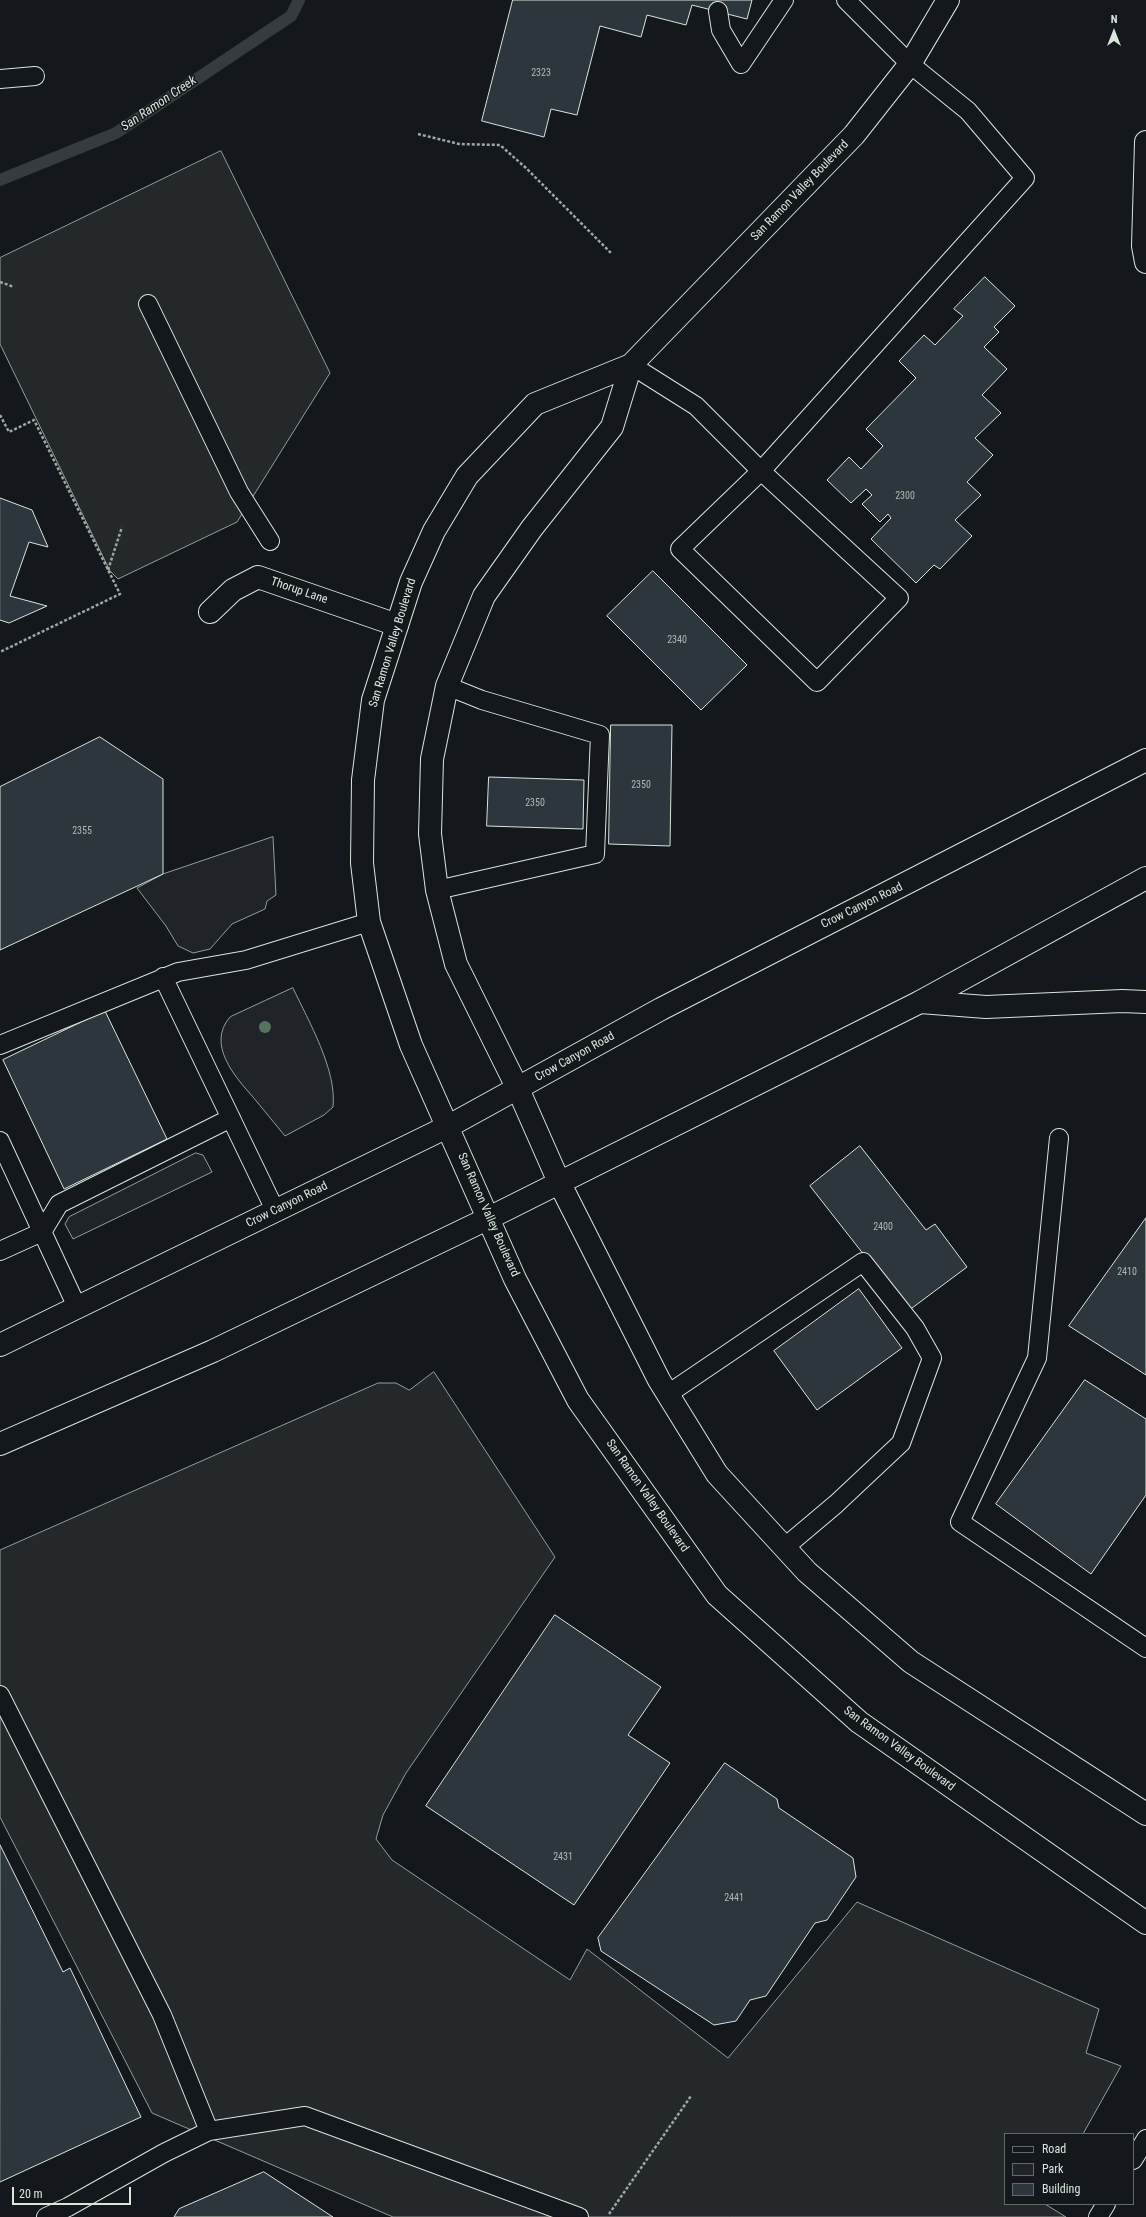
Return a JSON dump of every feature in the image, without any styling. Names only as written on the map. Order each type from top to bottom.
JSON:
[{"type":"main road","name":"San Ramon Valley Boulevard","points":[[948,0],[910,64],[854,135],[631,366],[535,404],[467,476],[434,531],[411,582],[374,700],[363,780],[362,863],[369,922],[411,1045],[449,1126],[515,1278],[578,1400],[717,1595],[859,1722],[1146,1923]]},
{"type":"main road","points":[[1146,142],[1143,246],[1146,262]]},
{"type":"main road","name":"San Ramon Valley Boulevard","points":[[631,366],[612,427],[532,528],[484,596],[447,686],[432,759],[430,834],[436,890],[456,964],[518,1089],[559,1182],[668,1394],[718,1474],[807,1572],[911,1662],[1146,1814]]},
{"type":"main road","name":"Thorup Lane","points":[[210,612],[233,590],[258,577],[397,625]]},
{"type":"main road","name":"Crow Canyon Road","points":[[0,1345],[449,1126],[661,1009],[1146,760]]},
{"type":"main road","points":[[0,1444],[213,1351],[488,1218],[920,1002],[1146,878]]},
{"type":"main road","points":[[920,1002],[986,1007],[1116,1001],[1146,1002]]},
{"type":"lane","points":[[718,12],[721,30],[741,64],[784,0]]},
{"type":"lane","points":[[631,366],[696,406],[760,471],[899,598],[817,682],[680,549],[760,471],[1025,178],[968,111],[910,64],[846,0]]},
{"type":"lane","points":[[0,79],[35,76]]},
{"type":"lane","points":[[148,304],[239,492],[270,541]]},
{"type":"lane","points":[[436,890],[595,854],[600,735],[482,700],[447,686]]},
{"type":"lane","points":[[0,1045],[178,972],[246,960],[369,922]]},
{"type":"lane","points":[[163,978],[275,1210]]},
{"type":"lane","points":[[0,1251],[42,1232],[59,1204],[231,1118]]},
{"type":"lane","points":[[1059,1138],[1037,1358],[960,1522],[1146,1647]]},
{"type":"lane","points":[[0,1141],[77,1307]]},
{"type":"lane","points":[[668,1394],[863,1262],[916,1328],[932,1358],[901,1443],[836,1504],[785,1547]]},
{"type":"lane","points":[[0,1695],[162,2015],[209,2131]]},
{"type":"lane","points":[[46,2217],[71,2212],[164,2153],[209,2131],[305,2116],[579,2217]]},
{"type":"lane","points":[[1134,2158],[1146,2139]]},
{"type":"lane","points":[[1098,2217],[1105,2205]]},
{"type":"path","points":[[418,134],[459,144],[500,145],[526,168],[611,253]]},
{"type":"path","points":[[0,282],[14,287]]},
{"type":"path","points":[[0,415],[8,432],[34,420],[120,594],[0,652]]},
{"type":"path","points":[[108,570],[122,527]]},
{"type":"path","points":[[608,2217],[691,2096]]},
{"type":"green space","points":[[273,837],[276,895],[267,901],[265,909],[232,924],[210,949],[193,953],[178,946],[166,926],[137,888],[163,874]]},
{"type":"green space","points":[[293,988],[314,1031],[326,1062],[331,1078],[333,1107],[324,1115],[285,1136],[231,1070],[222,1049],[221,1038],[223,1027],[230,1017]]},
{"type":"green space","points":[[196,1153],[203,1155],[212,1172],[73,1239],[65,1224],[69,1217]]},
{"type":"shaded area","points":[[221,151],[330,373],[237,522],[118,579],[110,571],[0,344],[0,258]]},
{"type":"shaded area","points":[[434,1372],[555,1557],[406,1773],[383,1815],[376,1839],[392,1860],[570,1980],[587,1949],[728,2058],[857,1902],[1099,2009],[1086,2053],[1121,2066],[1084,2133],[1004,2133],[1004,2205],[1047,2205],[1066,2217],[393,2217],[152,2113],[0,1817],[0,1550],[378,1383],[396,1383],[409,1390]]},
{"type":"building","points":[[513,0],[752,0],[747,19],[692,5],[686,25],[647,15],[641,37],[600,26],[577,115],[551,109],[544,137],[482,121]]},
{"type":"building","points":[[985,277],[1015,306],[994,327],[999,332],[984,347],[1007,369],[982,395],[1001,413],[975,438],[993,455],[967,482],[981,495],[955,520],[972,536],[940,569],[934,565],[916,583],[871,539],[891,518],[888,514],[880,522],[862,504],[872,495],[866,489],[851,503],[827,480],[849,457],[861,469],[883,446],[866,429],[916,378],[899,361],[924,335],[935,345],[963,316],[954,309]]},
{"type":"building","points":[[0,498],[32,510],[48,547],[29,542],[10,596],[47,606],[9,623],[0,620]]},
{"type":"building","points":[[653,571],[747,665],[701,710],[607,616]]},
{"type":"building","points":[[611,725],[672,725],[670,846],[609,844]]},
{"type":"building","points":[[100,737],[163,779],[163,874],[0,950],[0,787]]},
{"type":"building","points":[[489,777],[584,780],[583,829],[487,826]]},
{"type":"building","points":[[105,1011],[167,1139],[64,1189],[3,1060]]},
{"type":"building","points":[[860,1146],[926,1230],[935,1224],[967,1267],[908,1311],[810,1186]]},
{"type":"building","points":[[1146,1218],[1146,1375],[1069,1326]]},
{"type":"building","points":[[859,1289],[902,1348],[817,1410],[774,1351]]},
{"type":"building","points":[[1085,1380],[1146,1419],[1146,1495],[1091,1574],[996,1504]]},
{"type":"building","points":[[555,1615],[661,1687],[628,1735],[670,1763],[574,1905],[426,1806]]},
{"type":"building","points":[[725,1763],[777,1799],[779,1808],[853,1858],[856,1877],[827,1920],[815,1923],[766,1996],[750,2000],[736,2021],[714,2025],[601,1951],[598,1938]]},
{"type":"building","points":[[0,1845],[63,1972],[70,1968],[141,2117],[0,2182]]},
{"type":"building","points":[[264,2172],[333,2217],[174,2217],[179,2209]]},
{"type":"waterway","name":"San Ramon Creek","points":[[0,180],[116,133],[291,16],[299,0]]}]
